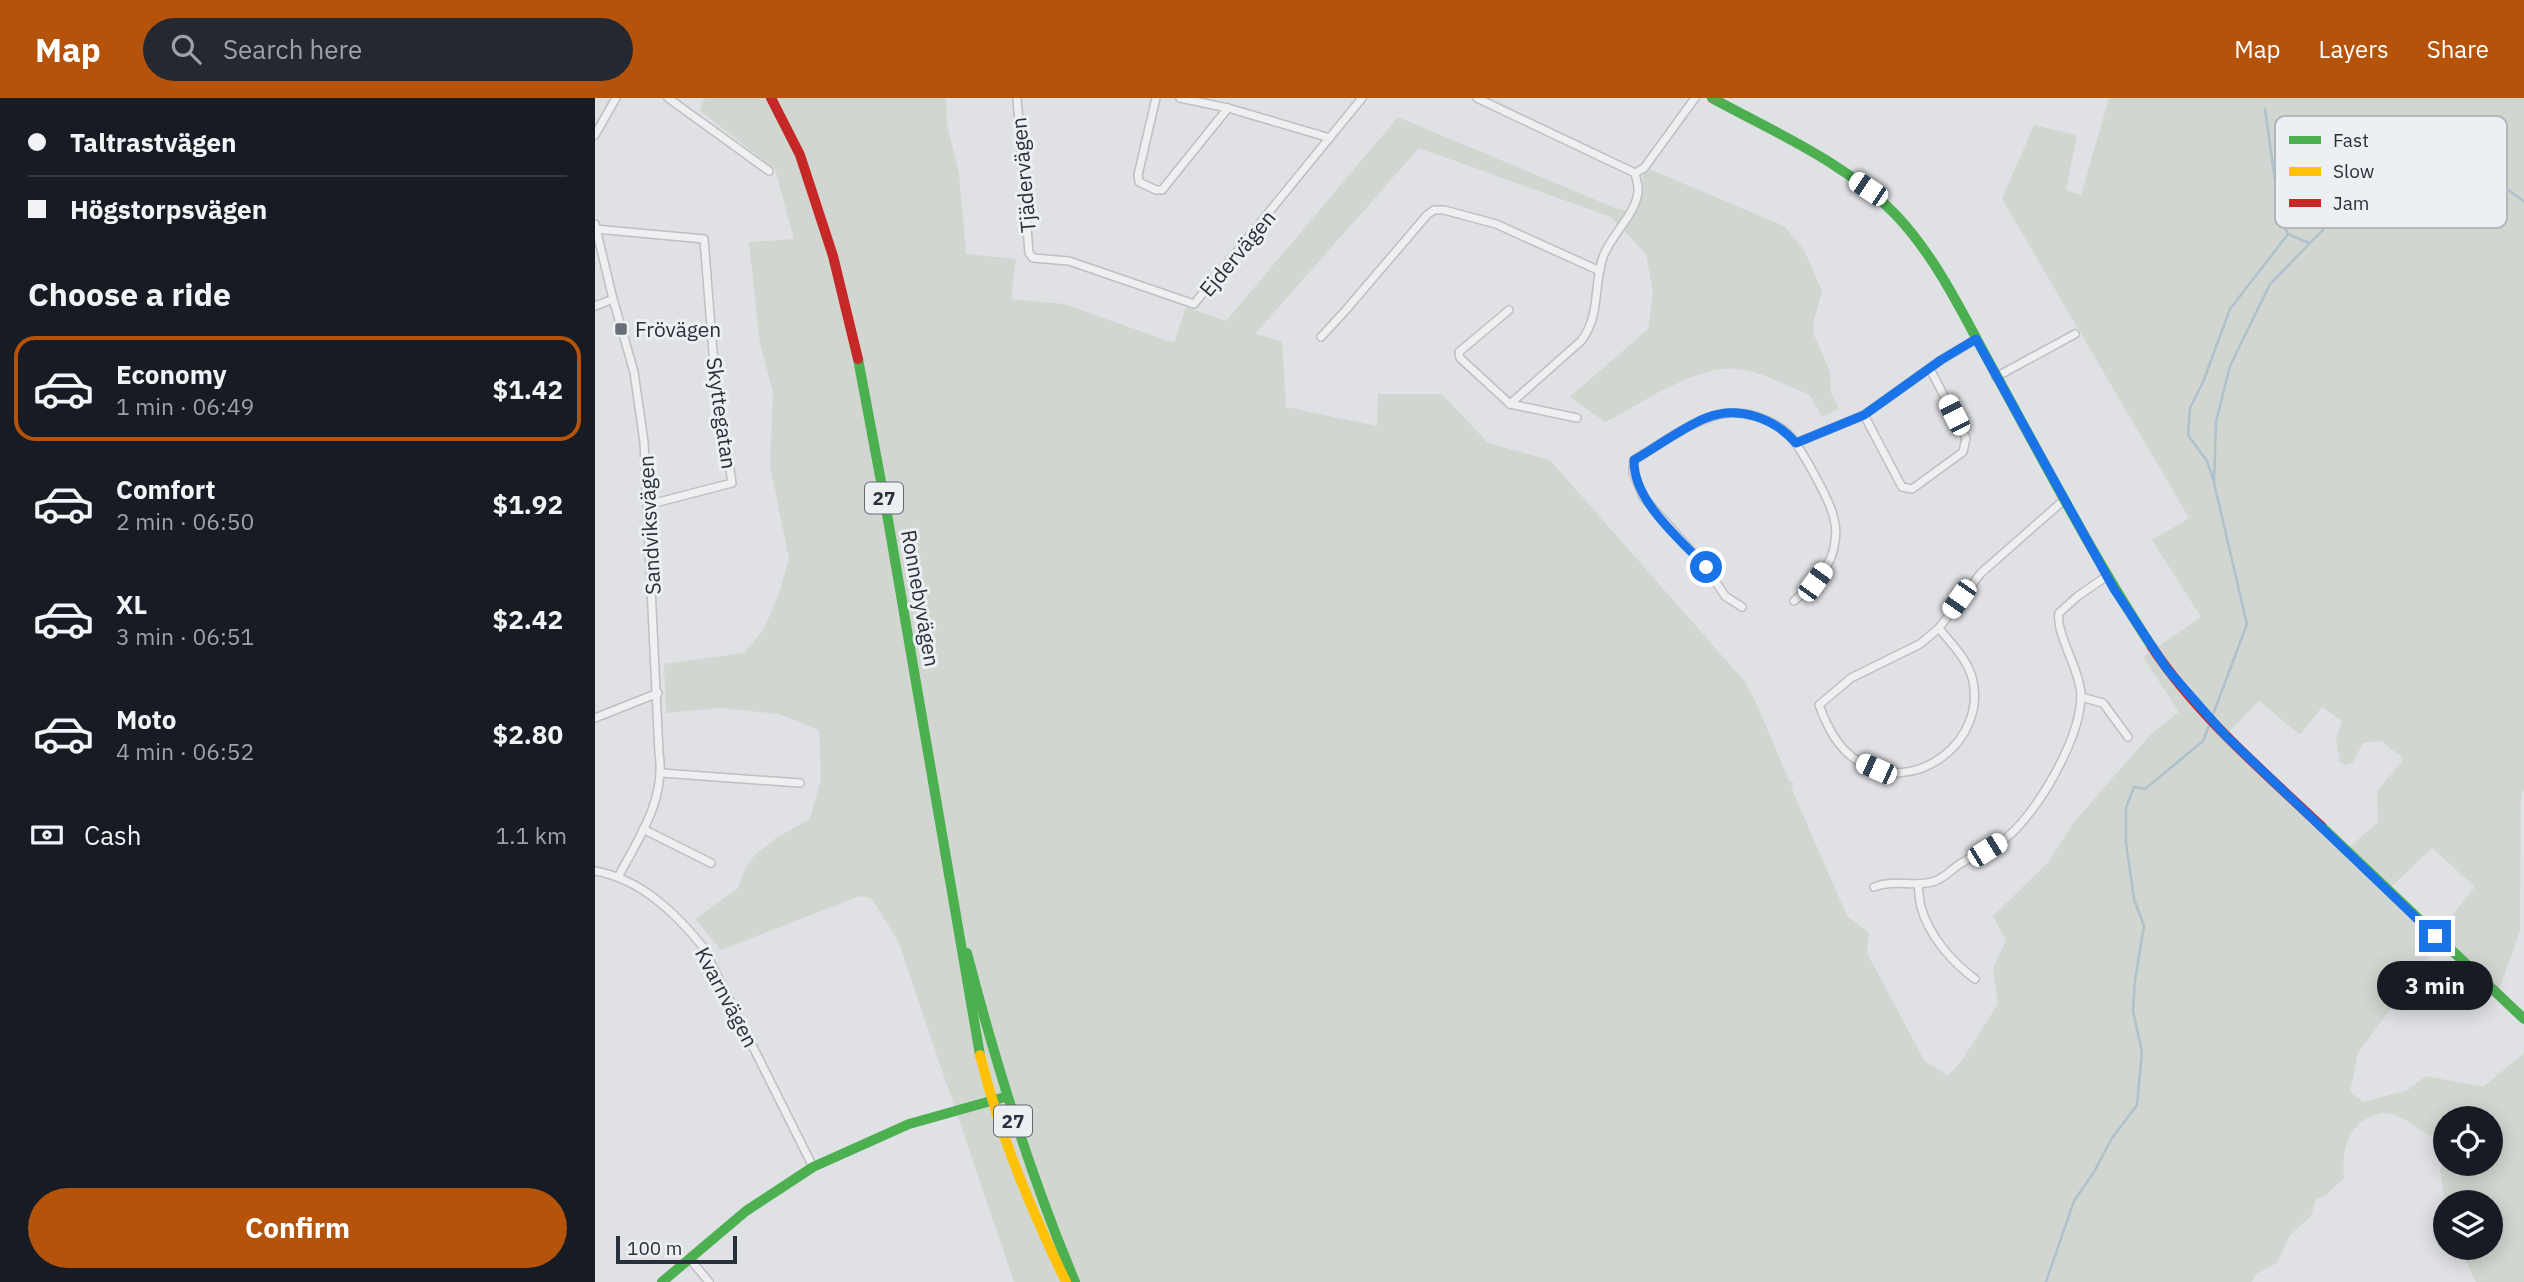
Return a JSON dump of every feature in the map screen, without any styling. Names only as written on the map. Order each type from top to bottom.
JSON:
[{"type":"street","points":[[595,135],[616,98]]},
{"type":"street","points":[[668,98],[769,171]]},
{"type":"street","name":"Ronnebyvägen","points":[[771,98],[800,155],[853,335],[956,910],[971,1012],[991,1101],[1030,1208],[1066,1282]]},
{"type":"street","name":"Tjädervägen","points":[[1017,98],[1029,253]]},
{"type":"street","points":[[1156,98],[1138,176],[1139,182],[1156,190],[1162,190],[1228,108]]},
{"type":"street","points":[[1180,98],[1228,108],[1330,138]]},
{"type":"street","name":"Ejdervägen","points":[[1029,253],[1034,258],[1069,261],[1194,304],[1362,98]]},
{"type":"street","points":[[1477,98],[1635,173]]},
{"type":"street","points":[[1635,173],[1644,168],[1695,98]]},
{"type":"street","points":[[1712,98],[1835,166],[1868,189],[1896,215],[1936,265],[2064,500],[2155,654],[2202,711],[2524,1019]]},
{"type":"street","points":[[1510,404],[1589,331],[1598,298],[1603,256],[1636,201],[1638,189],[1635,173]]},
{"type":"street","points":[[1321,337],[1434,210],[1444,210],[1496,224],[1600,271]]},
{"type":"street","name":"Sandviksvägen","points":[[596,228],[634,372],[644,442],[662,773],[658,797],[618,877]]},
{"type":"street","name":"Skyttegatan","points":[[596,228],[704,239],[714,365],[732,483],[647,505]]},
{"type":"street","points":[[595,306],[613,299]]},
{"type":"street","points":[[1509,310],[1459,352],[1459,358],[1510,404],[1577,418]]},
{"type":"street","points":[[1996,377],[2075,334]]},
{"type":"street","points":[[1796,443],[1864,415],[1976,339]]},
{"type":"street","points":[[1864,415],[1902,487],[1912,489],[1963,452],[1966,438],[1930,369]]},
{"type":"street","points":[[1742,607],[1725,596],[1706,567],[1643,497],[1633,472],[1634,460],[1706,418],[1729,413],[1753,415],[1786,431],[1796,443],[1835,518],[1836,542],[1829,563],[1815,582],[1794,601]]},
{"type":"street","points":[[1939,628],[1958,650],[1971,674],[1974,701],[1971,719],[1963,736],[1952,750],[1936,762],[1916,771],[1876,769],[1858,761],[1843,748],[1828,728],[1819,705],[1851,678],[1920,644],[1939,628],[1981,573],[2064,500]]},
{"type":"street","points":[[1874,887],[1889,883],[1933,882],[1995,845],[2028,816],[2050,782],[2070,740],[2081,697],[2079,679],[2058,618],[2067,605],[2107,576]]},
{"type":"street","points":[[595,718],[658,693]]},
{"type":"street","points":[[2081,697],[2103,703],[2128,737]]},
{"type":"street","points":[[662,773],[800,783]]},
{"type":"street","points":[[643,829],[711,863]]},
{"type":"street","name":"Kvarnvägen","points":[[595,871],[618,877],[638,887],[683,923],[703,947],[813,1167]]},
{"type":"street","points":[[1918,884],[1920,904],[1938,940],[1947,955],[1975,979]]},
{"type":"street","name":"Ronnebyvägen","points":[[956,910],[1005,1097],[1034,1182],[1075,1282]]},
{"type":"street","points":[[662,1282],[746,1211],[813,1167],[900,1127],[1005,1097]]},
{"type":"street","points":[[690,1259],[709,1282]]},
{"type":"shaded area","points":[[705,98],[946,98],[947,124],[959,173],[966,254],[1016,259],[1011,299],[1064,304],[1174,343],[1186,307],[1226,321],[1398,117],[1615,208],[1631,212],[1641,191],[1644,167],[1784,226],[1804,250],[1822,291],[1813,324],[1814,335],[1830,372],[1831,392],[1839,409],[1822,417],[1810,395],[1757,373],[1723,369],[1706,372],[1670,386],[1605,422],[1570,397],[1648,329],[1653,293],[1646,254],[1611,217],[1419,148],[1255,334],[1282,341],[1286,407],[1377,426],[1378,394],[1442,394],[1488,443],[1550,460],[1746,683],[1789,781],[1794,783],[1791,787],[1847,916],[1869,933],[1867,953],[1924,1060],[1948,1076],[1962,1060],[1998,1004],[1993,968],[2006,941],[1993,916],[2049,861],[2075,821],[2151,734],[2179,712],[2143,657],[2201,617],[2152,540],[2189,518],[2002,199],[2034,125],[2077,135],[2066,190],[2081,195],[2109,98],[2524,98],[2524,789],[2521,794],[2520,931],[2496,998],[2455,960],[2435,949],[2358,1053],[2350,1092],[2363,1102],[2408,1090],[2426,1076],[2483,1087],[2524,1053],[2524,1282],[2476,1282],[2466,1260],[2503,1260],[2503,1190],[2443,1190],[2441,1176],[2503,1176],[2503,1106],[2433,1106],[2433,1134],[2430,1136],[2391,1114],[2378,1114],[2362,1122],[2347,1143],[2344,1178],[2325,1196],[2316,1199],[2311,1216],[2290,1235],[2277,1263],[2256,1274],[2252,1282],[1014,1282],[898,941],[872,899],[860,896],[721,950],[695,919],[738,888],[745,869],[754,856],[776,838],[810,819],[821,779],[819,730],[779,714],[721,708],[666,713],[664,664],[744,653],[764,629],[789,559],[770,465],[773,392],[760,344],[749,242],[794,239],[775,169],[699,110]],"holes":[[[2259,701],[2300,735],[2322,707],[2342,721],[2336,740],[2340,762],[2346,765],[2353,762],[2363,743],[2381,741],[2404,759],[2377,791],[2378,822],[2346,850],[2226,735]],[[2432,848],[2475,887],[2435,936],[2388,890]]]},
{"type":"waterway","points":[[2265,109],[2275,181]]},
{"type":"waterway","points":[[2507,189],[2524,201]]},
{"type":"waterway","points":[[2285,228],[2288,234],[2309,243]]},
{"type":"waterway","points":[[2212,717],[2247,624],[2214,483],[2216,422],[2230,366],[2270,284],[2325,228]]},
{"type":"waterway","points":[[2213,479],[2207,461],[2188,435],[2190,408],[2203,382],[2230,309],[2288,234]]},
{"type":"waterway","points":[[2046,1282],[2074,1201],[2094,1172],[2112,1138],[2137,1105],[2142,1052],[2133,1011],[2144,926],[2134,899],[2126,843],[2126,808],[2134,787],[2145,789],[2203,741],[2210,723]]},
{"type":"traffic: fast","points":[[1712,98],[1831,163],[1875,195],[1910,231],[1949,289],[2070,510],[2152,647]]},
{"type":"traffic: fast","points":[[858,359],[980,1055]]},
{"type":"traffic: fast","points":[[2321,826],[2524,1019]]},
{"type":"traffic: fast","points":[[967,953],[1015,1119],[1075,1282]]},
{"type":"traffic: fast","points":[[662,1282],[746,1211],[813,1167],[909,1124],[1005,1097]]},
{"type":"traffic: slow","points":[[980,1055],[1017,1171],[1066,1282]]},
{"type":"traffic: jam","points":[[771,98],[800,155],[833,256],[858,359]]},
{"type":"traffic: jam","points":[[2152,647],[2210,719],[2321,826]]},
{"type":"place","name":"Frövägen","points":[[621,329]]},
{"type":"route","points":[[1706,567],[1643,497],[1633,472],[1634,460],[1706,418],[1729,413],[1753,415],[1773,423],[1786,431],[1796,443],[1864,415],[1941,360],[1976,339],[2114,589],[2155,654],[2225,735],[2435,936]]}]
